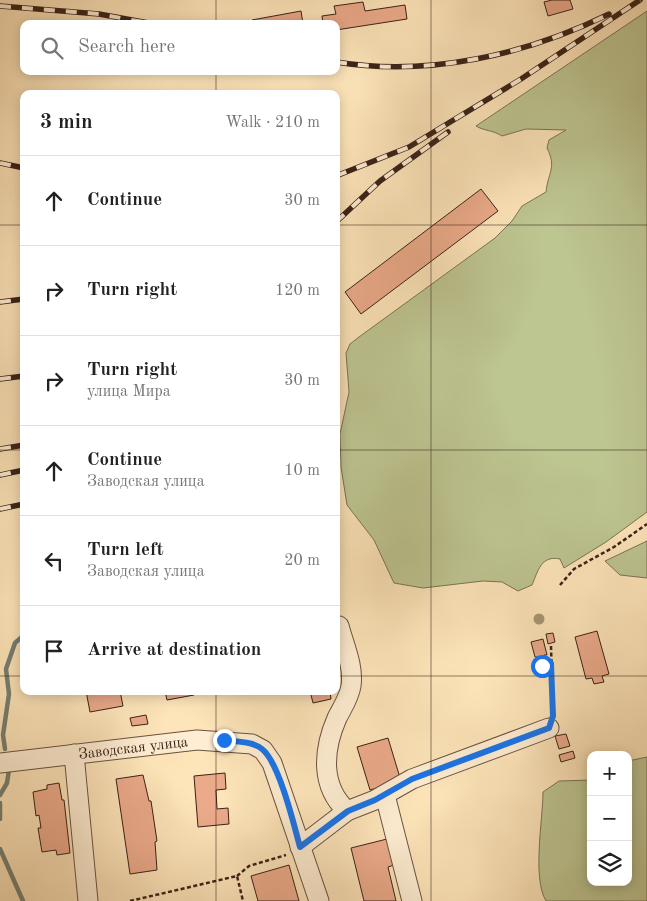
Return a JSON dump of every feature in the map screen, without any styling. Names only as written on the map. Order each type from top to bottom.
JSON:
[{"type":"street","points":[[340,630],[352,678],[347,698],[336,720],[331,738],[326,774],[333,795],[348,811]]},
{"type":"street","points":[[300,847],[348,811],[385,795],[412,779],[549,728]]},
{"type":"street","name":"Заводская улица","points":[[0,763],[197,740],[224,740],[252,744],[263,750],[278,777],[319,901]]},
{"type":"street","points":[[74,754],[88,901]]},
{"type":"street","points":[[385,795],[412,901]]},
{"type":"path","points":[[560,585],[574,569],[614,547],[647,524]]},
{"type":"path","points":[[549,728],[553,716],[550,646]]},
{"type":"path","points":[[542,666],[551,664]]},
{"type":"path","points":[[130,901],[237,876],[248,866],[282,856],[300,847]]},
{"type":"path","points":[[237,876],[243,901]]},
{"type":"green space","points":[[647,11],[647,512],[606,542],[564,568],[560,559],[548,559],[541,565],[532,585],[518,591],[502,582],[483,581],[423,588],[394,583],[374,540],[347,505],[341,467],[340,434],[349,392],[346,353],[350,344],[495,238],[512,221],[522,206],[546,192],[552,165],[547,148],[549,140],[566,130],[526,129],[502,136],[476,126]]},
{"type":"green space","points":[[647,541],[647,578],[620,575],[605,561]]},
{"type":"green space","points":[[647,757],[647,901],[546,901],[542,891],[539,864],[543,792],[559,781],[587,780],[587,886],[632,886],[632,760]]},
{"type":"building","points":[[570,0],[573,9],[548,16],[544,2]]},
{"type":"building","points":[[363,2],[365,11],[405,5],[407,19],[340,29],[340,20],[322,20],[322,16],[336,14],[334,6]]},
{"type":"building","points":[[301,11],[302,20],[252,20]]},
{"type":"building","points":[[481,189],[498,211],[361,314],[345,292]]},
{"type":"building","points":[[597,631],[609,674],[602,676],[604,682],[594,684],[592,678],[586,679],[575,637]]},
{"type":"building","points":[[553,633],[555,642],[548,644],[546,634]]},
{"type":"building","points":[[543,639],[547,655],[544,655],[545,659],[538,661],[531,642]]},
{"type":"building","points":[[87,695],[121,695],[123,706],[90,712]]},
{"type":"building","points":[[166,695],[194,695],[167,700]]},
{"type":"building","points":[[311,695],[330,695],[331,699],[313,703]]},
{"type":"building","points":[[146,715],[148,724],[132,726],[130,718]]},
{"type":"building","points":[[566,734],[570,746],[559,749],[555,736]]},
{"type":"building","points":[[388,738],[401,781],[370,790],[357,747]]},
{"type":"building","points":[[573,751],[575,758],[561,762],[559,755]]},
{"type":"building","points":[[225,773],[226,789],[216,790],[217,809],[228,808],[229,824],[198,827],[194,776]]},
{"type":"building","points":[[143,775],[149,801],[151,801],[157,841],[155,842],[157,870],[130,874],[116,779]]},
{"type":"building","points":[[59,783],[62,800],[64,800],[70,853],[57,855],[56,850],[42,852],[38,828],[41,828],[39,815],[36,816],[33,792],[47,789],[47,785]]},
{"type":"building","points":[[391,838],[397,864],[388,867],[396,901],[364,901],[351,848]]},
{"type":"building","points":[[289,865],[299,901],[258,901],[251,876]]},
{"type":"waterway","points":[[5,749],[3,735],[9,694],[6,669],[15,643],[20,639]]},
{"type":"waterway","points":[[0,795],[7,783],[9,770]]},
{"type":"waterway","points":[[0,803],[0,819]]},
{"type":"waterway","points":[[0,849],[23,901]]},
{"type":"railway","points":[[340,174],[409,147],[521,79],[640,0]]},
{"type":"railway","points":[[0,6],[99,14],[132,20]]},
{"type":"railway","points":[[340,62],[406,67],[476,59],[544,41],[609,14]]},
{"type":"railway","points":[[340,218],[380,181],[448,132]]},
{"type":"railway","points":[[0,163],[20,167]]},
{"type":"railway","points":[[0,302],[20,300]]},
{"type":"railway","points":[[0,379],[20,376]]},
{"type":"railway","points":[[0,449],[20,446]]},
{"type":"railway","points":[[0,475],[20,471]]},
{"type":"railway","points":[[0,509],[20,505]]},
{"type":"route","points":[[224,740],[252,744],[263,750],[272,763],[278,777],[300,847],[338,816],[375,800],[412,779],[549,728],[553,720],[551,664],[542,666]]}]
